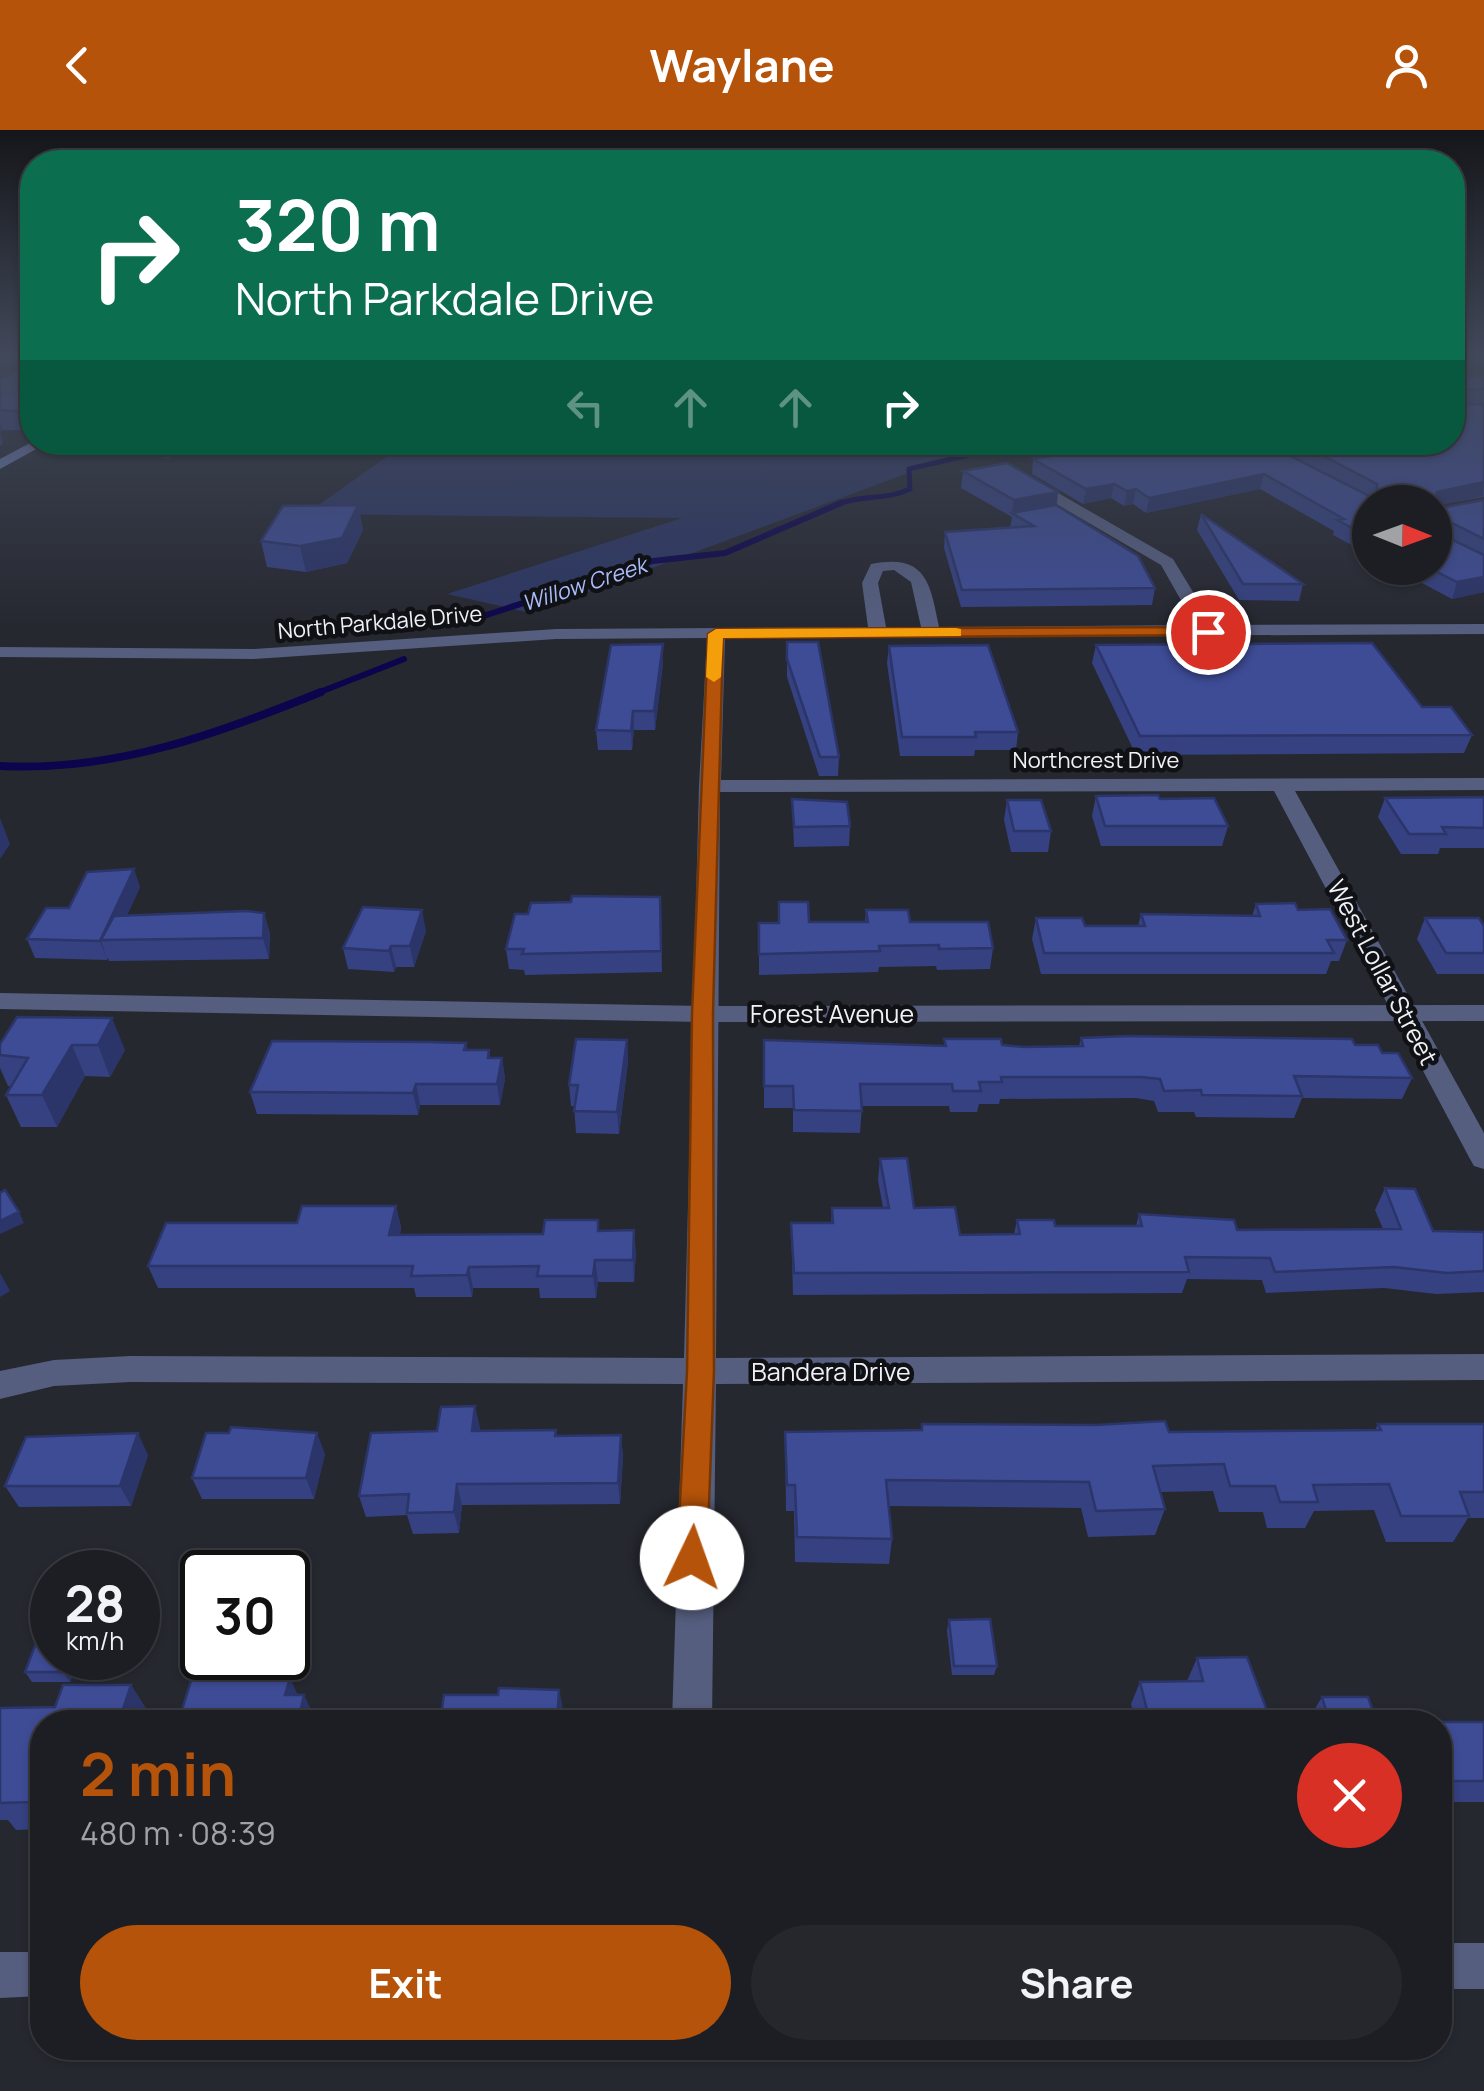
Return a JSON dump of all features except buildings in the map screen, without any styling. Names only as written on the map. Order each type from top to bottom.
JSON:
[{"type":"street","points":[[1016,475],[1167,562],[1208,632]]},
{"type":"street","points":[[878,633],[872,575],[877,567],[900,564],[914,568],[918,576],[930,633]]},
{"type":"street","name":"North Parkdale Drive","points":[[0,652],[240,655],[504,635],[1484,629]]},
{"type":"street","points":[[692,1710],[689,1634],[700,1371],[702,1014],[716,634]]},
{"type":"street","name":"West Lollar Street","points":[[1281,784],[1484,1159]]},
{"type":"street","name":"Northcrest Drive","points":[[709,786],[1484,784]]},
{"type":"street","name":"Forest Avenue","points":[[0,1001],[702,1014],[1484,1012]]},
{"type":"street","name":"Bandera Drive","points":[[0,1385],[54,1374],[130,1369],[1484,1367]]},
{"type":"street","points":[[1452,1966],[1484,1966]]},
{"type":"street","points":[[0,1975],[30,1974]]},
{"type":"shaded area","points":[[389,455],[957,455],[531,613],[447,594],[682,518],[306,514]]},
{"type":"waterway","name":"Willow Creek","points":[[838,504],[910,489],[909,469],[969,455]]},
{"type":"waterway","name":"Willow Creek","points":[[468,621],[653,561],[725,553],[838,504]]},
{"type":"waterway","name":"Willow Creek","points":[[315,694],[404,659]]},
{"type":"waterway","name":"Willow Creek","points":[[0,766],[84,763],[164,747],[321,692]]},
{"type":"slow traffic","points":[[714,677],[716,634],[956,633]]},
{"type":"route","points":[[692,1558],[700,1371],[702,1014],[716,634],[1208,632]]}]
